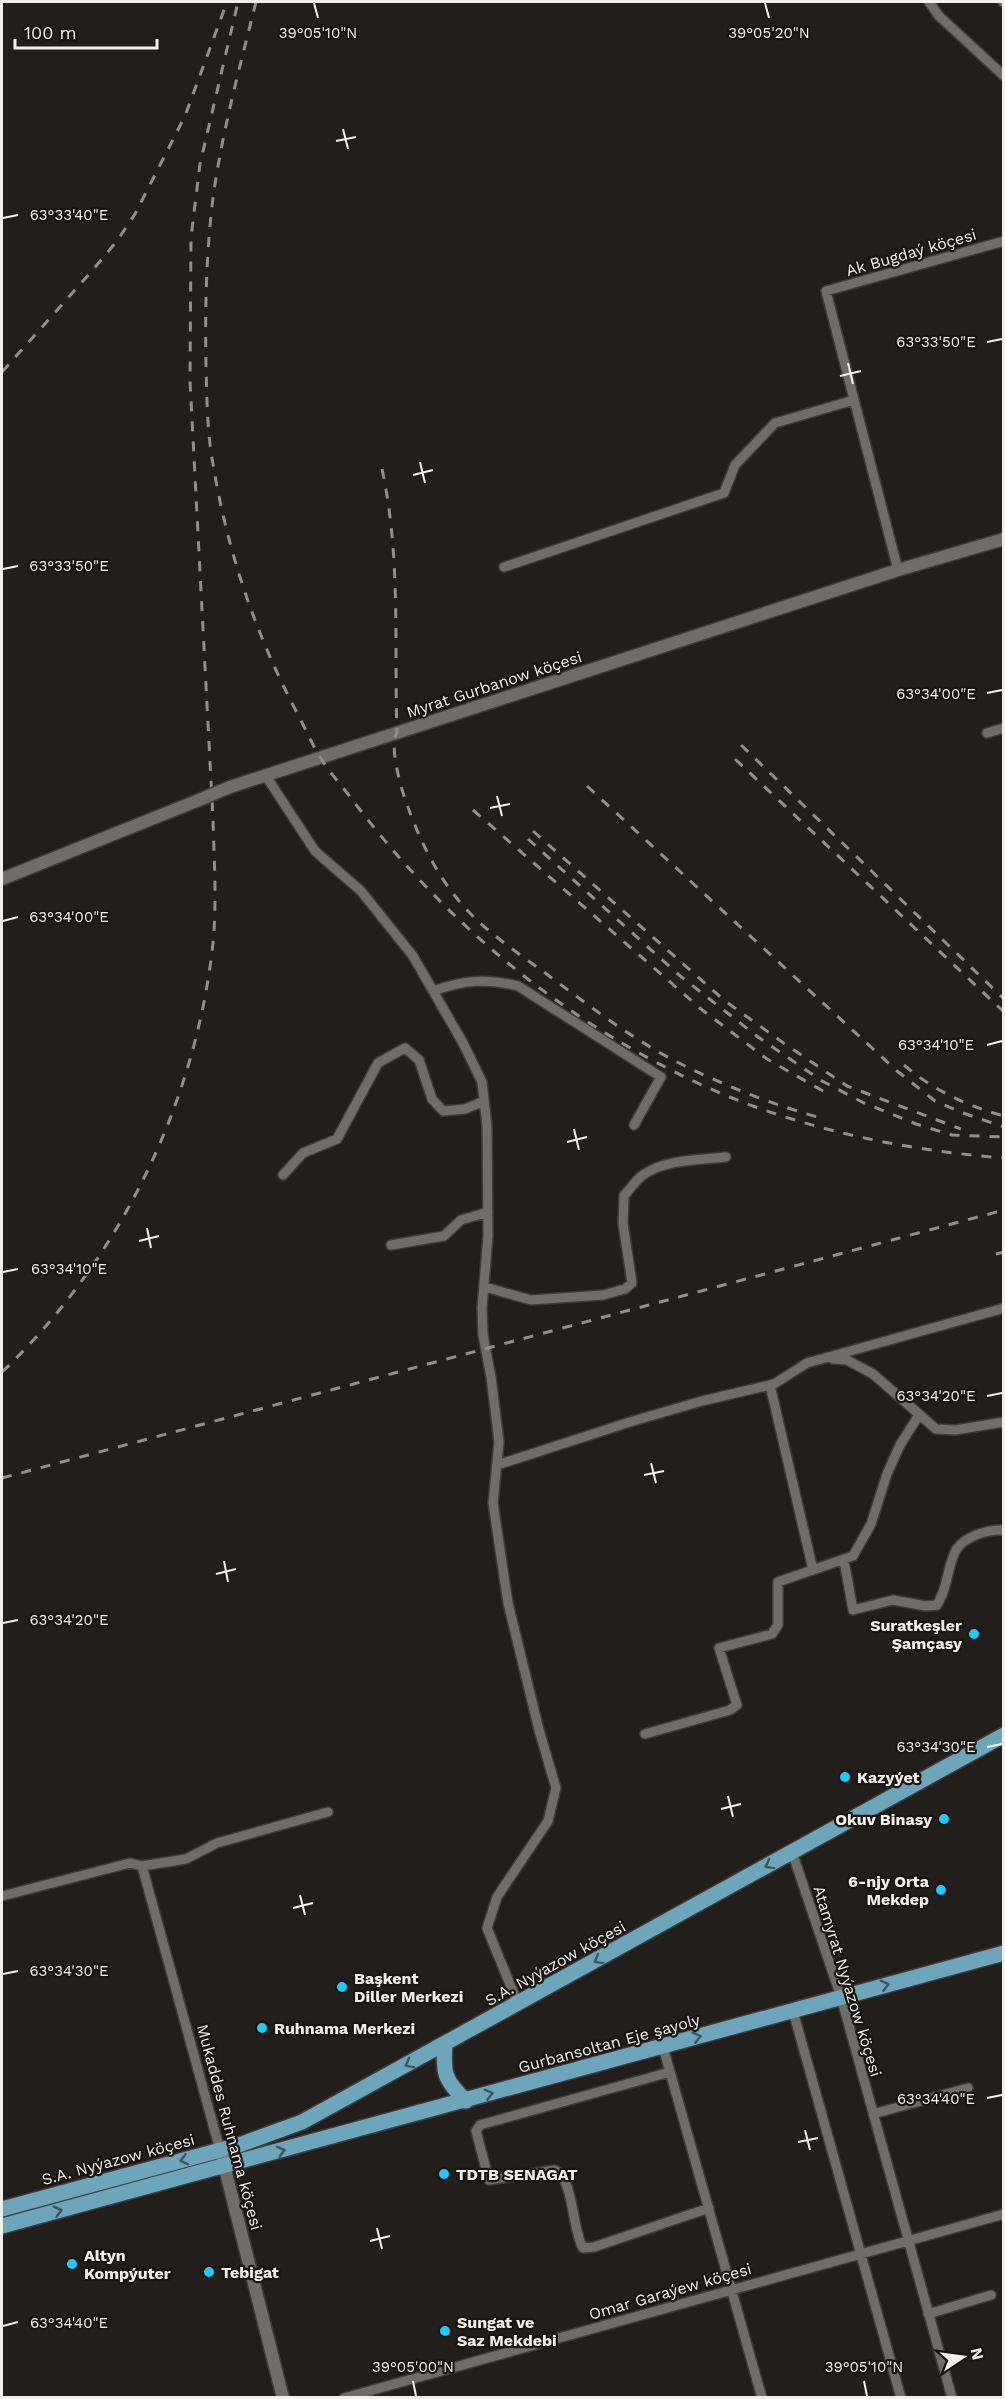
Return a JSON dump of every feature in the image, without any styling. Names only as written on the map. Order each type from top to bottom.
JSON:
[{"type":"main road","name":"S.A. Nyýazow köçesi","points":[[2,2209],[220,2150],[282,2131],[302,2122],[1004,1735]]},
{"type":"main road","name":"Gurbansoltan Eje şayoly","points":[[224,2167],[1004,1953]]},
{"type":"main road","points":[[445,2044],[446,2080],[466,2101]]},
{"type":"main road","points":[[2,2226],[224,2167]]},
{"type":"street","points":[[929,2],[939,16],[1004,76]]},
{"type":"street","name":"Ak Bugdaý köçesi","points":[[854,400],[826,291],[1004,241]]},
{"type":"street","points":[[504,567],[724,493],[735,465],[775,423],[854,400],[898,570]]},
{"type":"street","name":"Myrat Gurbanow köçesi","points":[[2,879],[230,787],[898,570],[1004,539]]},
{"type":"street","points":[[987,733],[1004,728]]},
{"type":"street","points":[[266,776],[315,852],[361,891],[413,957],[482,1082],[487,1126],[488,1212],[482,1308],[483,1335],[492,1377],[499,1442],[494,1503],[508,1603],[539,1730],[556,1788],[548,1821],[497,1897],[487,1928],[518,2004]]},
{"type":"street","points":[[433,991],[477,980],[495,980],[518,986],[661,1077],[634,1125]]},
{"type":"street","points":[[283,1175],[303,1153],[337,1139],[378,1063],[405,1048],[419,1059],[432,1099],[443,1111],[465,1109],[484,1101]]},
{"type":"street","points":[[485,1287],[531,1300],[603,1295],[625,1289],[632,1283],[623,1224],[624,1196],[641,1176],[657,1167],[684,1161],[726,1157]]},
{"type":"street","points":[[391,1245],[444,1236],[461,1220],[488,1212]]},
{"type":"street","points":[[497,1465],[656,1414],[770,1385],[807,1363],[1002,1309]]},
{"type":"street","points":[[825,1358],[847,1360],[873,1374],[936,1429],[955,1430],[1004,1422]]},
{"type":"street","points":[[770,1385],[813,1570]]},
{"type":"street","points":[[645,1734],[730,1710],[737,1705],[719,1648],[772,1634],[778,1625],[778,1582],[853,1556],[871,1524],[886,1474],[900,1445],[919,1415]]},
{"type":"street","points":[[843,1561],[854,1610],[893,1600],[926,1606],[937,1605],[944,1594],[957,1549],[972,1537],[992,1529],[1004,1530]]},
{"type":"street","points":[[2,1896],[130,1863],[142,1866],[186,1859],[217,1843],[328,1812]]},
{"type":"street","name":"Atamyrat Nyýazow köçesi","points":[[792,1852],[841,1998],[952,2397]]},
{"type":"street","name":"Mukaddes Ruhnama köçesi","points":[[142,1866],[220,2150],[283,2397]]},
{"type":"street","points":[[793,2011],[901,2397]]},
{"type":"street","points":[[663,2046],[762,2397]]},
{"type":"street","points":[[670,2072],[480,2125],[476,2131],[486,2170],[489,2180],[555,2170],[560,2172],[566,2183],[583,2248],[594,2247],[709,2208]]},
{"type":"street","points":[[873,2114],[968,2088]]},
{"type":"street","name":"Omar Garaýew köçesi","points":[[344,2397],[1004,2214]]},
{"type":"street","points":[[928,2314],[992,2295]]},
{"type":"railway","points":[[2,372],[91,272],[117,241],[135,214],[185,116],[227,2]]},
{"type":"railway","points":[[2,1372],[44,1328],[82,1281],[116,1230],[145,1176],[170,1120],[189,1062],[204,1003],[213,943],[215,881],[190,381],[191,237],[200,164],[238,2]]},
{"type":"railway","points":[[256,2],[226,124],[213,198],[206,304],[208,428],[226,527],[254,619],[280,678],[320,757],[387,843],[458,919],[538,987],[625,1045],[710,1089],[791,1119],[918,1148],[1004,1158]]},
{"type":"railway","points":[[382,469],[392,535],[396,601],[397,733],[394,746],[396,765],[415,824],[432,862],[447,885],[464,907],[495,936],[592,1008],[644,1043],[681,1064],[732,1087],[821,1118]]},
{"type":"railway","points":[[741,745],[1004,999]]},
{"type":"railway","points":[[735,759],[1004,1012]]},
{"type":"railway","points":[[587,786],[897,1071],[935,1101],[1004,1127]]},
{"type":"railway","points":[[473,810],[701,1009],[767,1059],[823,1091]]},
{"type":"railway","points":[[533,831],[725,1001],[785,1044],[847,1086],[961,1129]]},
{"type":"railway","points":[[528,839],[679,975],[758,1037],[822,1081],[864,1103],[916,1124],[952,1135],[1004,1137]]},
{"type":"railway","points":[[904,1065],[951,1096],[1004,1116]]},
{"type":"railway","points":[[2,1478],[1004,1210]]},
{"type":"railway","points":[[996,1254],[1004,1252]]},
{"type":"place","name":"Suratkeşler Şamçasy","points":[[974,1634]]},
{"type":"place","name":"Kazyýet","points":[[845,1777]]},
{"type":"place","name":"Okuv Binasy","points":[[944,1819]]},
{"type":"place","name":"6-njy Orta Mekdep","points":[[941,1890]]},
{"type":"place","name":"Başkent Diller Merkezi","points":[[342,1987]]},
{"type":"place","name":"Ruhnama Merkezi","points":[[262,2028]]},
{"type":"place","name":"TDTB SENAGAT","points":[[444,2174]]},
{"type":"place","name":"Altyn Kompýuter","points":[[72,2264]]},
{"type":"place","name":"Tebigat","points":[[209,2272]]},
{"type":"place","name":"Sungat ve Saz Mekdebi","points":[[445,2331]]}]
